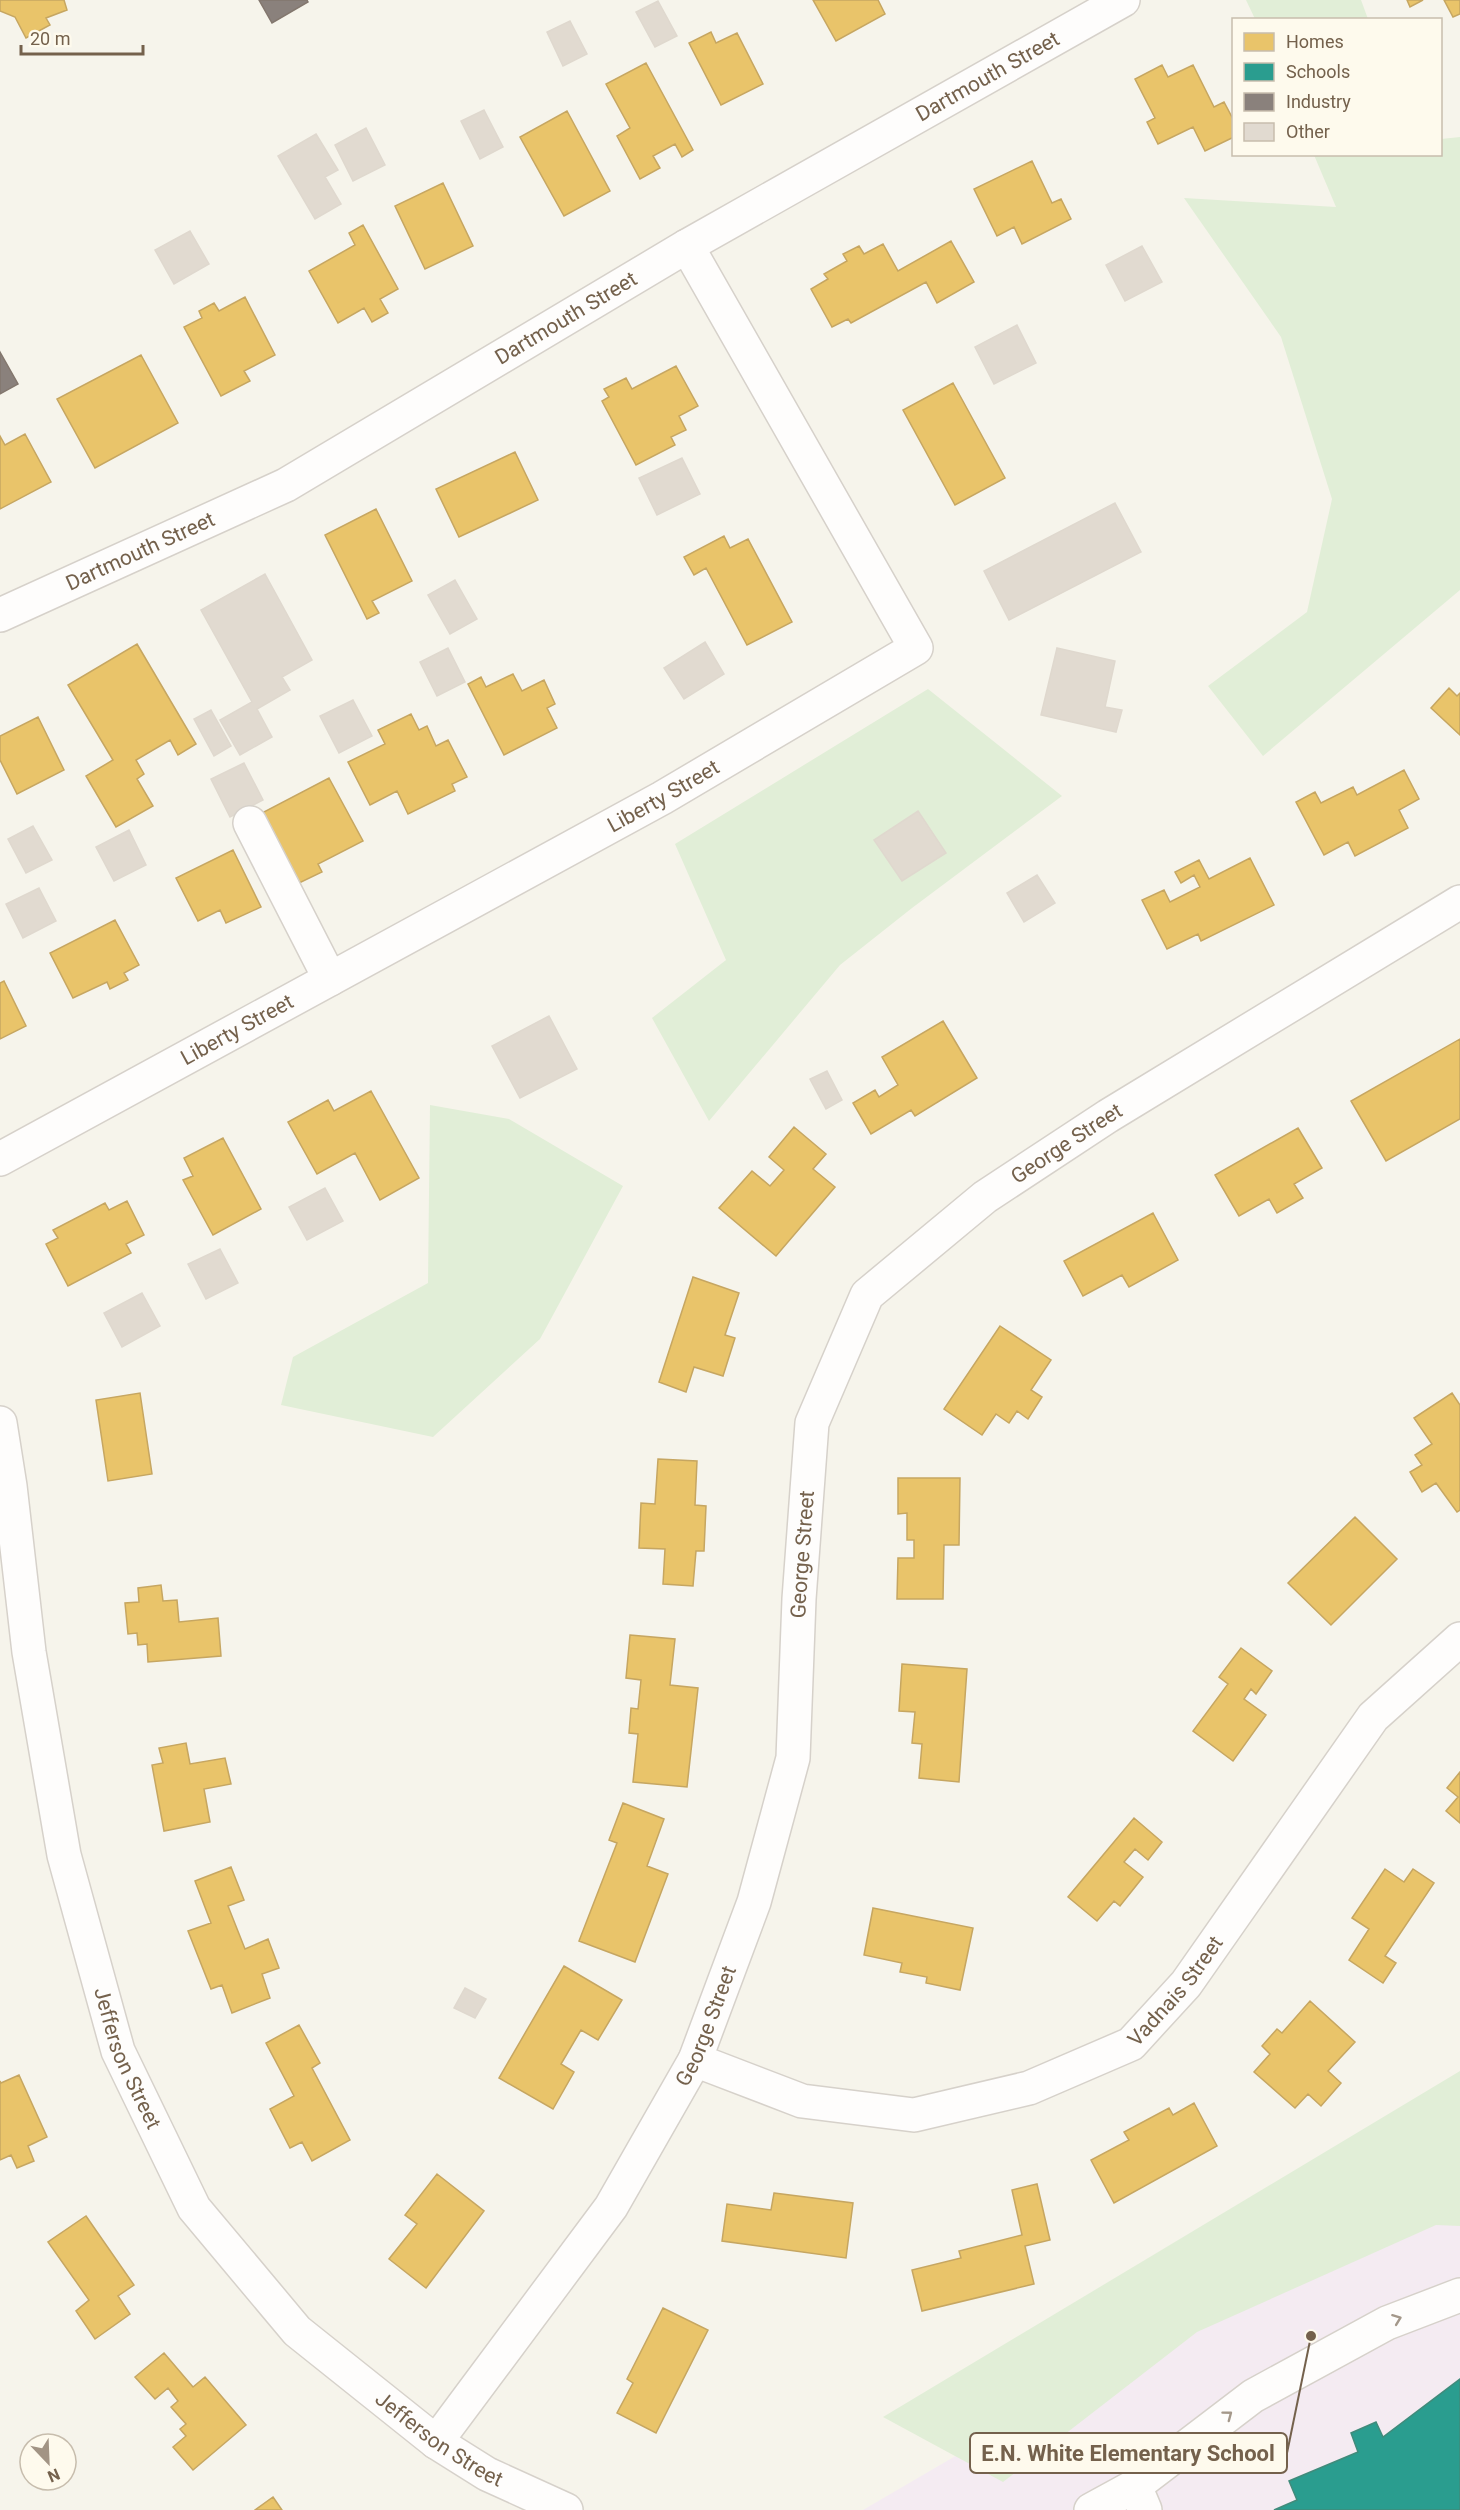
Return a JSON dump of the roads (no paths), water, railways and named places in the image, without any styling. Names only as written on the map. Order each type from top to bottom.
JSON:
[{"type":"street","name":"Dartmouth Street","points":[[0,615],[286,484],[687,246],[1123,0]]},
{"type":"street","name":"Liberty Street","points":[[0,1159],[662,798],[916,648],[687,246]]},
{"type":"street","points":[[250,823],[330,979]]},
{"type":"street","name":"George Street","points":[[436,2442],[611,2207],[695,2060],[754,1902],[793,1758],[799,1599],[812,1423],[867,1295],[985,1197],[1118,1110],[1460,902]]},
{"type":"street","name":"Jefferson Street","points":[[0,1423],[10,1486],[29,1652],[64,1855],[118,2051],[194,2208],[297,2331],[436,2442],[487,2474],[566,2510]]},
{"type":"street","name":"Vadnais Street","points":[[695,2060],[802,2101],[914,2115],[1029,2088],[1131,2044],[1186,1984],[1373,1717],[1460,1639]]},
{"type":"street","points":[[1091,2510],[1140,2498],[1253,2396],[1387,2323],[1460,2295]]},
{"type":"place","name":"E.N. White Elementary School","points":[[1311,2336]]}]
